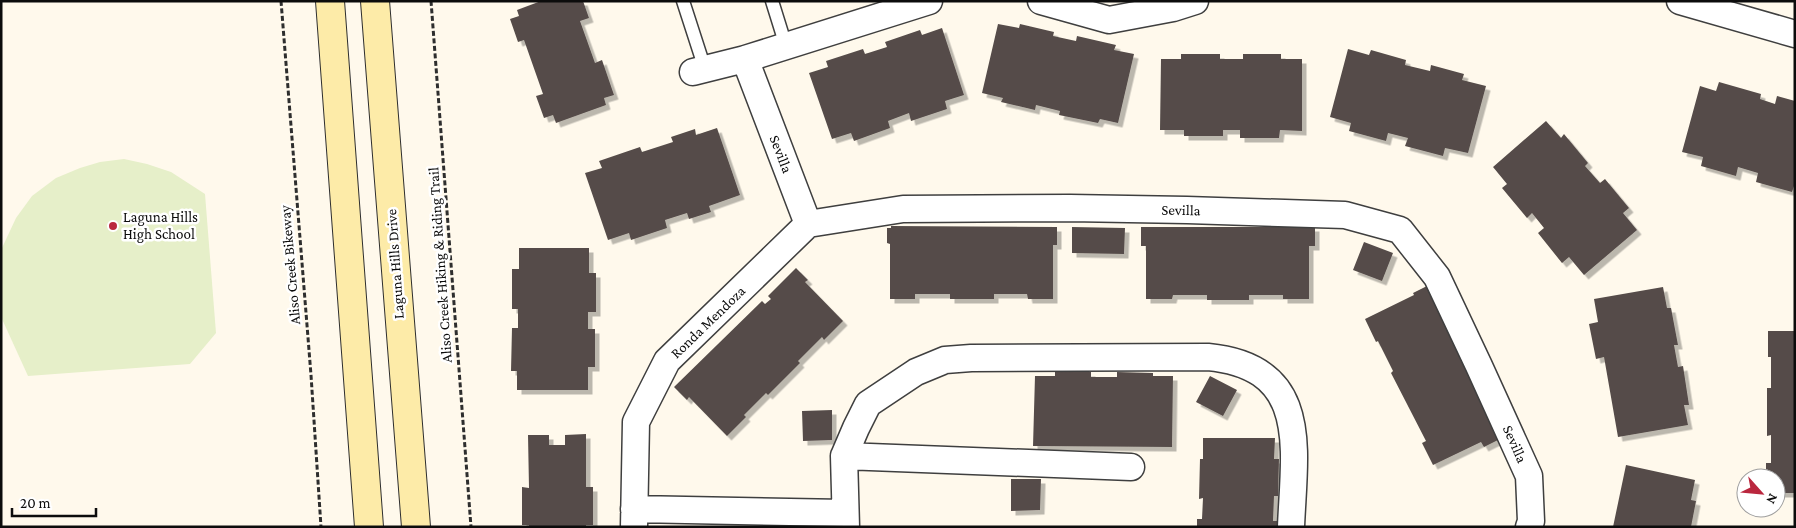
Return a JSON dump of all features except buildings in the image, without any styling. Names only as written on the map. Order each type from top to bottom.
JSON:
[{"type":"main road","points":[[330,1],[369,527]]},
{"type":"main road","name":"Laguna Hills Drive","points":[[375,1],[416,527]]},
{"type":"street","points":[[699,71],[745,59],[929,1]]},
{"type":"street","points":[[1041,1],[1110,20],[1174,8],[1195,1]]},
{"type":"street","points":[[1680,1],[1795,34]]},
{"type":"street","name":"Sevilla","points":[[745,59],[808,224],[903,209],[1119,209],[1345,215],[1400,230],[1437,277],[1529,476],[1531,521],[1529,527]]},
{"type":"street","name":"Ronda Mendoza","points":[[634,518],[636,422],[667,362],[808,224]]},
{"type":"street","points":[[634,518],[845,520],[844,456],[868,404],[916,372],[945,360],[1208,357],[1230,359],[1246,365],[1267,379],[1280,393],[1290,412],[1295,440],[1291,527]]},
{"type":"street","points":[[844,456],[1131,467]]},
{"type":"lane","points":[[683,1],[699,71]]},
{"type":"lane","points":[[772,1],[786,46]]},
{"type":"path","name":"Aliso Creek Bikeway","points":[[281,1],[311,375],[321,527]]},
{"type":"path","name":"Aliso Creek Hiking & Riding Trail","points":[[432,1],[471,527]]},
{"type":"green space","points":[[124,159],[171,172],[205,194],[216,333],[190,364],[28,376],[2,319],[1,250],[16,218],[32,196],[56,178],[100,162]]},
{"type":"place","name":"Laguna Hills High School","points":[[113,226]]}]
